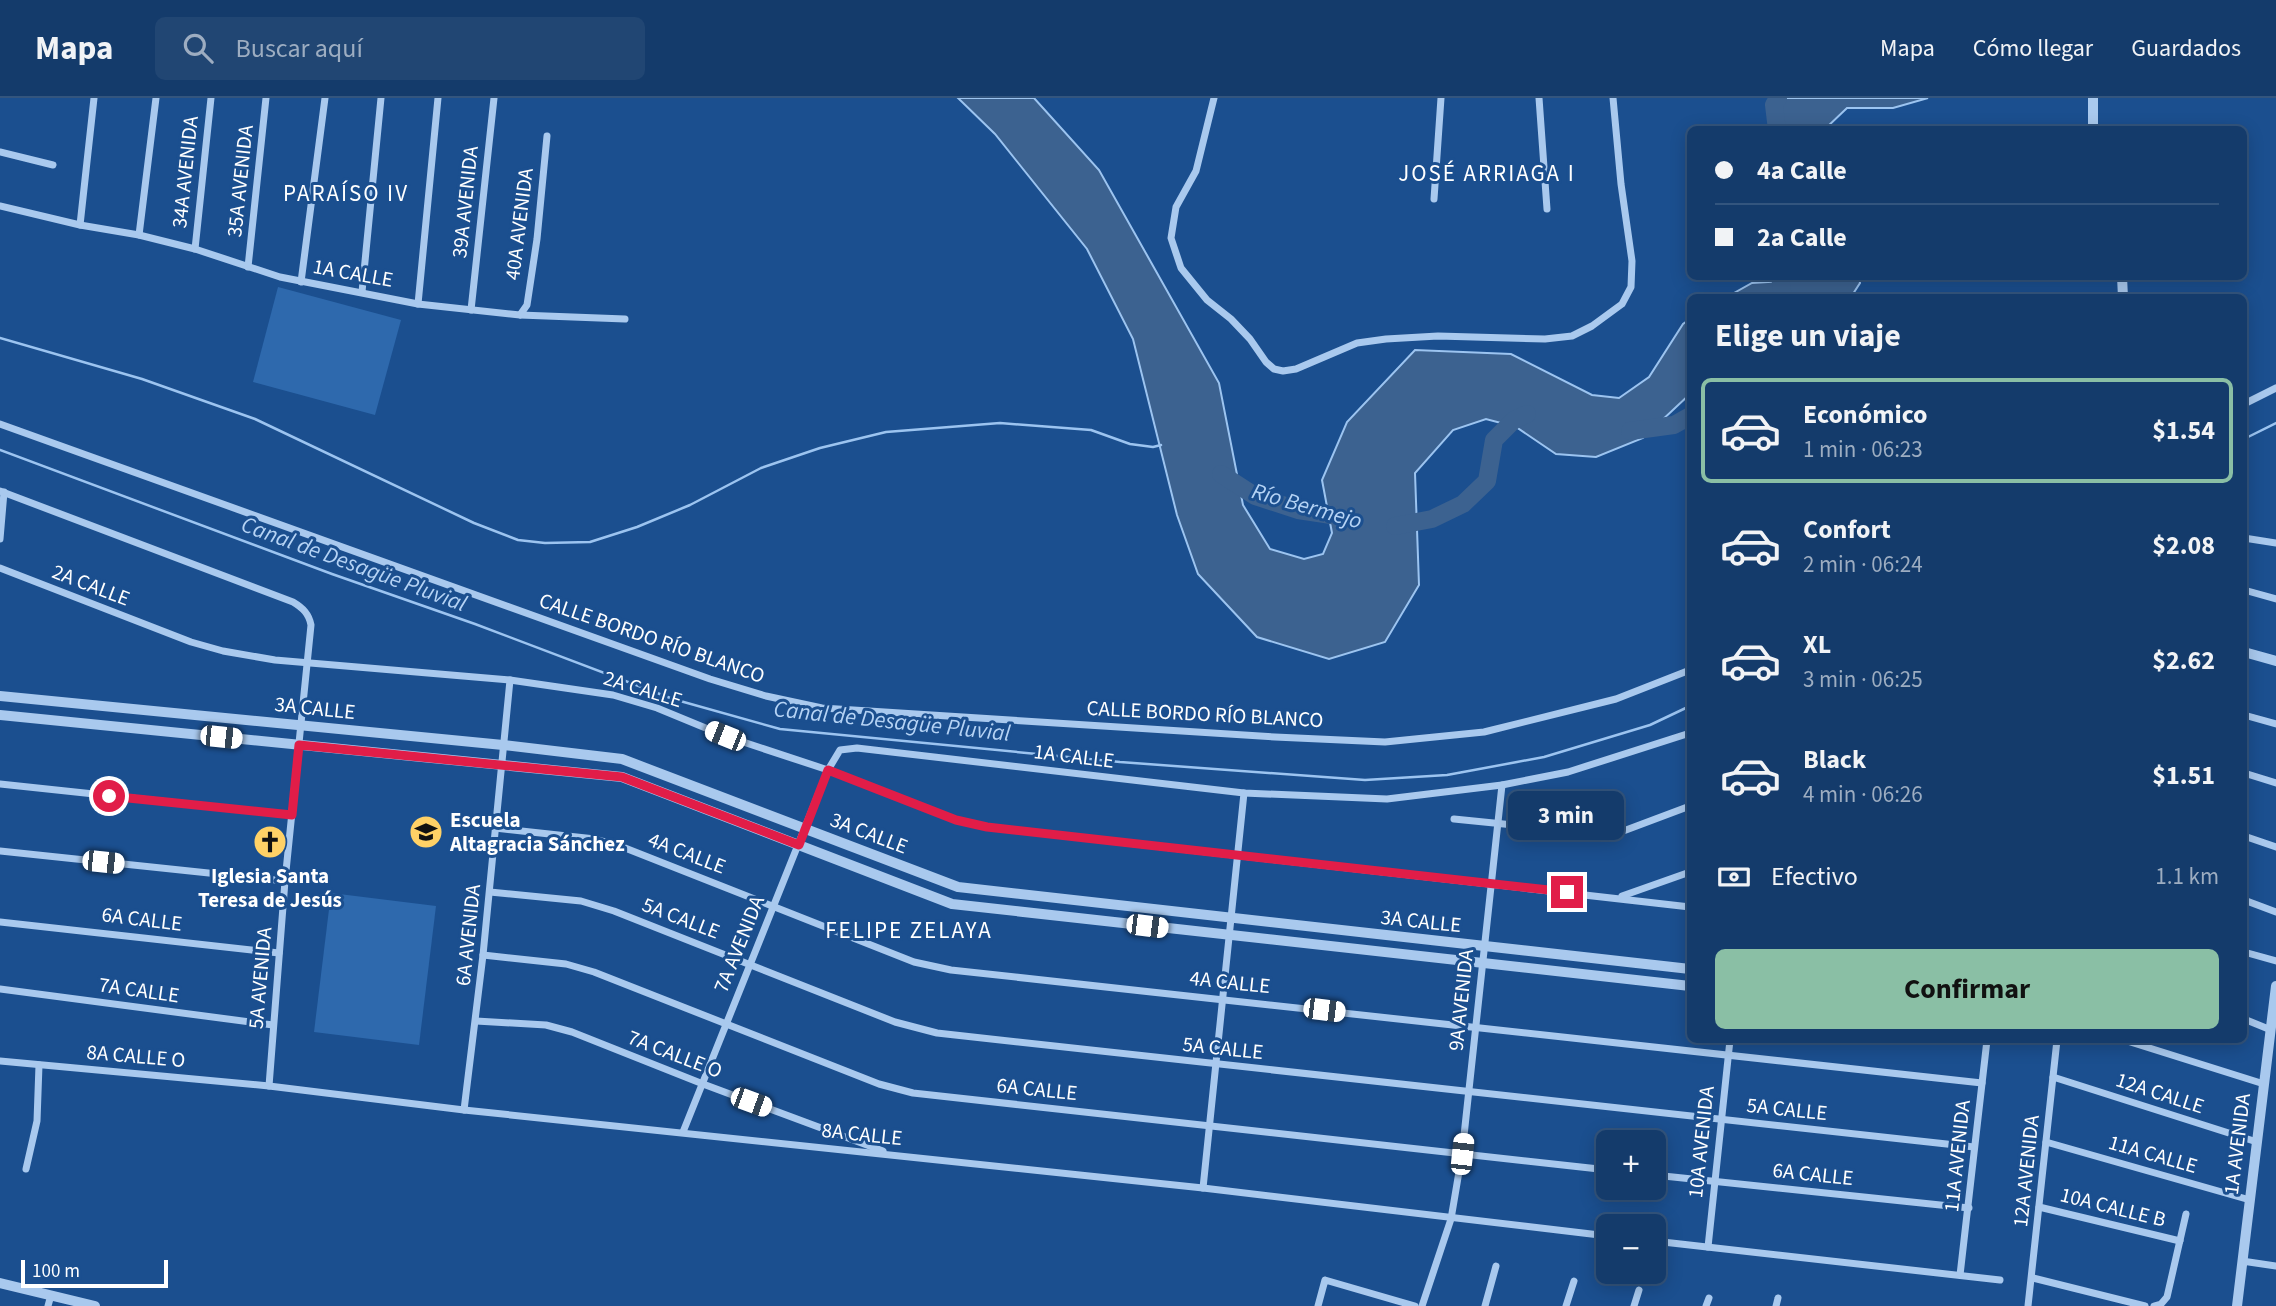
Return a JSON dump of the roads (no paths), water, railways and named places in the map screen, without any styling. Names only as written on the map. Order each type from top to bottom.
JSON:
[{"type":"street","points":[[0,206],[80,225],[94,98]]},
{"type":"street","points":[[139,234],[156,98]]},
{"type":"street","name":"34A AVENIDA","points":[[195,249],[211,98]]},
{"type":"street","name":"35A AVENIDA","points":[[248,267],[266,98]]},
{"type":"street","points":[[301,282],[325,98]]},
{"type":"street","points":[[362,292],[381,98]]},
{"type":"street","points":[[418,303],[438,98]]},
{"type":"street","name":"39A AVENIDA","points":[[471,310],[494,98]]},
{"type":"street","points":[[1214,98],[1196,171],[1176,207],[1171,238],[1181,268],[1207,300],[1241,329],[1266,362],[1274,369],[1283,371],[1296,369],[1357,343],[1386,338],[1437,336],[1545,339],[1572,336],[1592,326],[1622,304],[1631,287],[1632,261],[1613,98]]},
{"type":"street","points":[[1434,199],[1441,98]]},
{"type":"street","points":[[1539,98],[1547,209]]},
{"type":"street","points":[[2093,98],[2093,126]]},
{"type":"street","name":"40A AVENIDA","points":[[520,315],[527,305],[535,252],[547,136]]},
{"type":"street","points":[[0,152],[53,165]]},
{"type":"street","name":"1A CALLE","points":[[80,225],[139,234],[301,282],[418,303],[520,315],[625,319]]},
{"type":"street","points":[[2247,402],[2276,388]]},
{"type":"street","name":"CALLE BORDO RÍO BLANCO","points":[[0,424],[710,679],[766,696],[822,708],[1385,742],[1484,732],[1616,699],[1687,671]]},
{"type":"street","points":[[0,539],[2,491],[293,602],[310,618],[307,664]]},
{"type":"street","points":[[2247,538],[2276,543]]},
{"type":"street","name":"2A CALLE","points":[[0,568],[208,647],[246,656],[307,664],[510,680],[613,695],[657,708],[725,736],[828,770],[956,820],[987,827],[1687,907]]},
{"type":"street","points":[[2247,591],[2276,599]]},
{"type":"street","points":[[2247,653],[2276,661]]},
{"type":"street","name":"5A AVENIDA","points":[[268,1086],[307,664]]},
{"type":"street","name":"6A AVENIDA","points":[[464,1110],[490,892],[510,680]]},
{"type":"street","name":"3A CALLE","points":[[0,696],[622,759],[958,887],[1687,969]]},
{"type":"street","name":"3A CALLE","points":[[0,715],[622,777],[952,904],[1687,986]]},
{"type":"street","points":[[2247,716],[2276,724]]},
{"type":"street","points":[[1203,1188],[1244,793],[1387,799],[1502,785],[1568,772],[1687,734]]},
{"type":"street","name":"1A CALLE","points":[[828,770],[835,754],[848,747],[1244,793]]},
{"type":"street","name":"7A AVENIDA","points":[[683,1132],[828,770]]},
{"type":"street","points":[[2247,774],[2276,783]]},
{"type":"street","points":[[0,784],[292,815]]},
{"type":"street","name":"9A AVENIDA","points":[[1422,1306],[1451,1219],[1462,1154],[1502,785]]},
{"type":"street","points":[[1454,819],[1603,834],[1626,830],[1687,807]]},
{"type":"street","name":"4A CALLE","points":[[495,828],[595,839],[620,846],[914,962],[951,970],[1982,1083]]},
{"type":"street","points":[[2247,837],[2276,847]]},
{"type":"street","points":[[0,851],[285,881]]},
{"type":"street","points":[[1618,898],[1687,873]]},
{"type":"street","name":"5A CALLE","points":[[490,892],[580,901],[614,911],[895,1022],[937,1033],[1974,1147]]},
{"type":"street","points":[[2247,901],[2276,912]]},
{"type":"street","name":"6A CALLE","points":[[0,922],[279,953]]},
{"type":"street","points":[[2247,953],[2276,961]]},
{"type":"street","name":"6A CALLE","points":[[483,955],[566,964],[727,1023],[879,1084],[913,1093],[1596,1169]]},
{"type":"street","name":"1A AVENIDA","points":[[2237,1306],[2276,986]]},
{"type":"street","name":"7A CALLE","points":[[0,989],[273,1025]]},
{"type":"street","points":[[2247,1019],[2273,1023]]},
{"type":"street","name":"7A CALLE O","points":[[476,1021],[546,1025],[572,1032],[895,1156]]},
{"type":"street","name":"10A AVENIDA","points":[[1708,1247],[1730,1043]]},
{"type":"street","name":"11A AVENIDA","points":[[1960,1275],[1987,1043]]},
{"type":"street","name":"12A AVENIDA","points":[[2028,1306],[2057,1043]]},
{"type":"street","points":[[2134,1043],[2264,1084]]},
{"type":"street","name":"8A CALLE O","points":[[0,1061],[268,1086]]},
{"type":"street","points":[[26,1169],[37,1121],[39,1065]]},
{"type":"street","name":"12A CALLE","points":[[2053,1077],[2257,1142]]},
{"type":"street","name":"8A CALLE","points":[[268,1086],[464,1110],[1203,1188],[1596,1235]]},
{"type":"street","name":"11A CALLE","points":[[2046,1142],[2250,1200]]},
{"type":"street","name":"6A CALLE","points":[[1666,1176],[1969,1208]]},
{"type":"street","name":"10A CALLE B","points":[[2039,1207],[2180,1241]]},
{"type":"street","points":[[2154,1306],[2161,1304],[2167,1297],[2186,1214]]},
{"type":"street","points":[[1666,1242],[2000,1280]]},
{"type":"street","points":[[2242,1261],[2276,1266]]},
{"type":"street","points":[[1485,1306],[1496,1266]]},
{"type":"street","points":[[2033,1278],[2145,1306]]},
{"type":"street","points":[[1318,1306],[1325,1280],[1415,1306]]},
{"type":"street","points":[[1566,1306],[1574,1281]]},
{"type":"street","points":[[0,1283],[49,1301],[90,1305]]},
{"type":"street","points":[[1634,1306],[1639,1290]]},
{"type":"waterway","name":"Río Bermejo","points":[[1777,126],[1774,105],[1778,98]]},
{"type":"waterway","name":"Río Bermejo","points":[[1781,280],[1782,294]]},
{"type":"waterway","points":[[0,338],[142,379],[255,419],[474,523],[518,540],[545,543],[590,542],[637,527],[690,505],[761,468],[820,448],[886,432],[1000,423],[1091,430],[1130,444],[1153,447],[1161,445]]},
{"type":"waterway","name":"Río Bermejo","points":[[1395,526],[1432,519],[1463,504],[1487,481],[1494,440],[1514,420],[1527,414]]},
{"type":"waterway","name":"Río Bermejo","points":[[1630,431],[1674,425],[1687,418]]},
{"type":"waterway","name":"Canal de Desagüe Pluvial","points":[[2247,438],[2276,423]]},
{"type":"waterway","name":"Canal de Desagüe Pluvial","points":[[0,450],[673,699],[780,729],[1120,762],[1365,780],[1447,775],[1544,757],[1650,725],[1687,707]]},
{"type":"waterway","name":"Río Bermejo","points":[[1221,474],[1255,496],[1298,510],[1351,518]]},
{"type":"place","name":"Escuela Altagracia Sánchez","points":[[426,832]]},
{"type":"place","name":"Iglesia Santa Teresa de Jesús","points":[[270,842]]},
{"type":"district","name":"JOSÉ ARRIAGA I","points":[[1487,173]]},
{"type":"district","name":"PARAÍSO IV","points":[[346,193]]},
{"type":"district","name":"FELIPE ZELAYA","points":[[909,930]]}]
